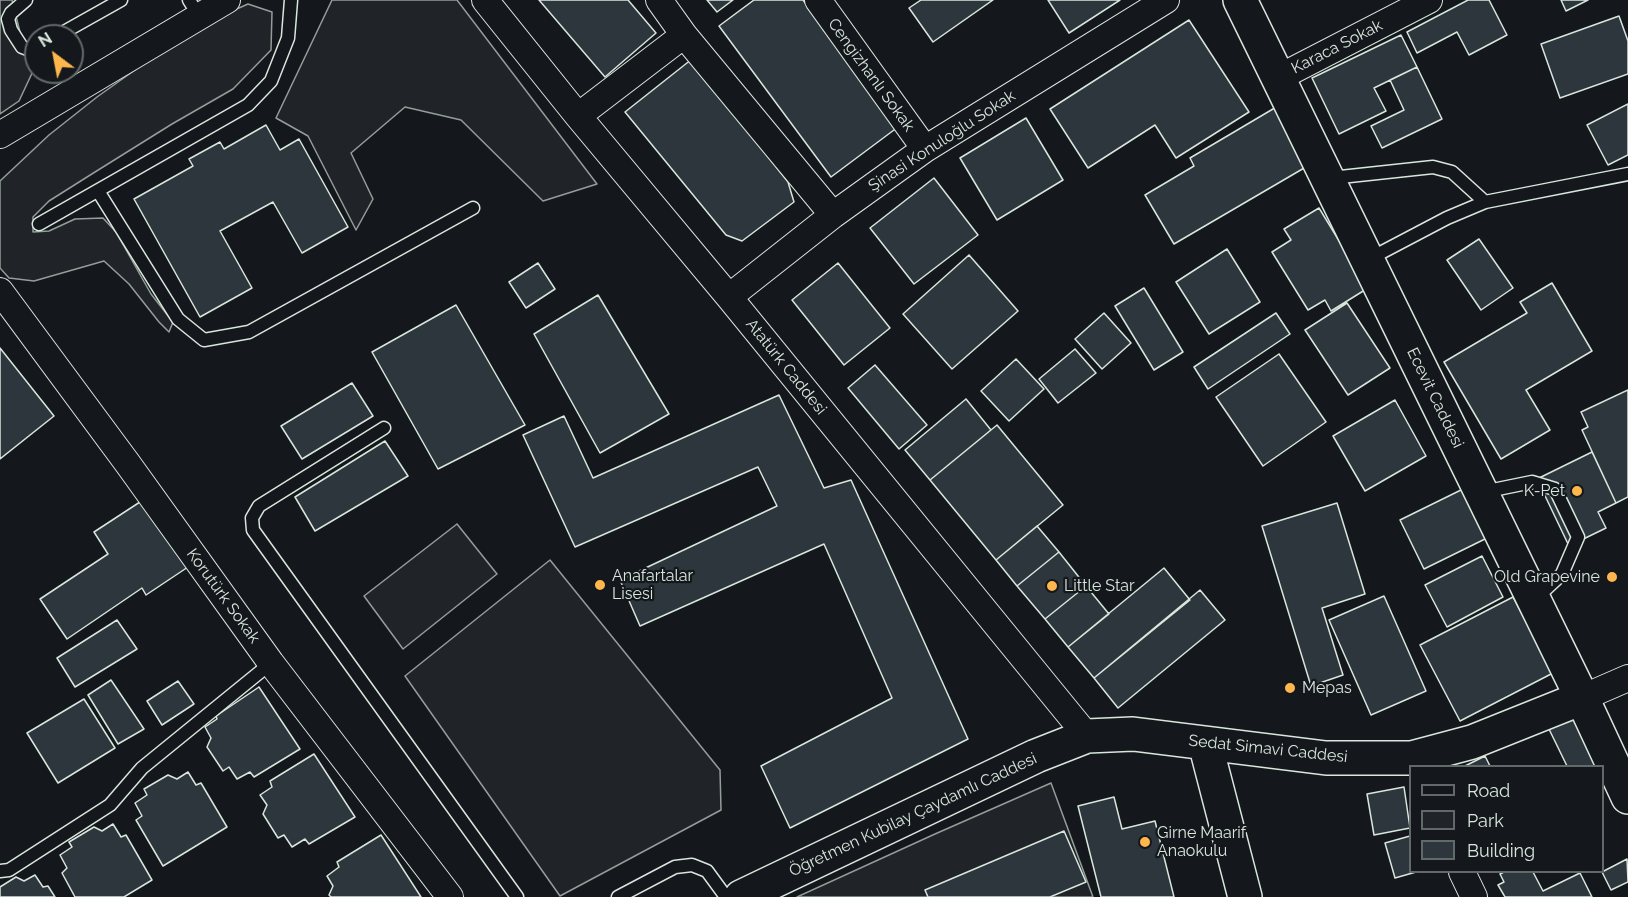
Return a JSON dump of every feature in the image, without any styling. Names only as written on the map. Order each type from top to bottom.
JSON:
[{"type":"street","points":[[0,135],[194,8],[227,0]]},
{"type":"street","name":"Atatürk Caddesi","points":[[485,0],[1087,736]]},
{"type":"street","points":[[659,0],[684,35],[833,214]]},
{"type":"street","name":"Cengizhanlı Sokak","points":[[818,0],[925,149]]},
{"type":"street","name":"Şinasi Konuloğlu Sokak","points":[[729,297],[833,214],[925,149],[1166,0]]},
{"type":"street","name":"Ecevit Caddesi","points":[[1240,0],[1582,698],[1628,797]]},
{"type":"street","name":"Karaca Sokak","points":[[1278,78],[1429,0]]},
{"type":"street","points":[[578,116],[684,35]]},
{"type":"street","name":"Korutürk Sokak","points":[[0,291],[121,454],[271,663],[450,897]]},
{"type":"street","points":[[1582,698],[1628,678]]},
{"type":"street","name":"Sedat Simavi Caddesi","points":[[1087,736],[1133,734],[1326,758],[1414,762],[1472,742],[1582,698]]},
{"type":"street","name":"Öğretmen Kubilay Çaydamlı Caddesi","points":[[741,897],[1025,761],[1087,736]]},
{"type":"street","points":[[1205,742],[1245,897]]},
{"type":"street","points":[[1462,873],[1474,897]]},
{"type":"lane","points":[[24,48],[11,30],[8,19],[11,13],[26,0]]},
{"type":"lane","points":[[78,24],[121,0]]},
{"type":"lane","points":[[39,224],[248,105],[272,81],[288,38],[291,0]]},
{"type":"lane","points":[[1327,178],[1433,167],[1452,172],[1485,202]]},
{"type":"lane","points":[[1367,260],[1447,218],[1485,202],[1628,174]]},
{"type":"lane","points":[[98,190],[178,319],[204,340],[249,332],[473,208]]},
{"type":"lane","points":[[384,428],[259,506],[252,518],[253,530],[517,897]]},
{"type":"lane","points":[[1481,492],[1532,482],[1555,489],[1560,499],[1578,537],[1562,574],[1534,600]]},
{"type":"lane","points":[[0,871],[9,870],[110,805],[142,768],[271,663]]},
{"type":"lane","points":[[618,897],[675,867],[692,865],[706,871],[726,897]]},
{"type":"green space","points":[[0,0],[12,0],[24,43],[24,84],[27,84],[19,101],[0,114]]},
{"type":"green space","points":[[332,0],[457,0],[597,184],[543,201],[461,120],[405,107],[351,153],[373,199],[356,230],[308,136],[276,118]]},
{"type":"green space","points":[[248,4],[272,12],[271,50],[233,89],[172,124],[49,201],[33,217],[33,232],[49,231],[75,219],[103,218],[116,232],[151,294],[173,322],[169,332],[129,284],[104,261],[34,281],[9,278],[0,268],[0,181],[49,135],[97,97],[194,28]]},
{"type":"green space","points":[[457,524],[497,574],[403,649],[364,596]]},
{"type":"green space","points":[[550,560],[720,770],[721,810],[560,896],[405,676]]},
{"type":"green space","points":[[1051,783],[1093,897],[797,897],[935,834]]},
{"type":"building","points":[[539,0],[628,0],[656,33],[605,77]]},
{"type":"building","points":[[707,0],[733,0],[717,12]]},
{"type":"building","points":[[754,0],[803,0],[898,127],[831,177],[719,26]]},
{"type":"building","points":[[921,0],[993,0],[933,42],[909,8]]},
{"type":"building","points":[[1048,0],[1120,0],[1069,33]]},
{"type":"building","points":[[1468,0],[1489,0],[1507,35],[1469,55],[1457,32],[1417,53],[1407,32]]},
{"type":"building","points":[[1561,0],[1588,0],[1566,11]]},
{"type":"building","points":[[1619,16],[1628,41],[1628,74],[1560,98],[1541,44]]},
{"type":"building","points":[[1189,20],[1249,112],[1176,158],[1155,125],[1088,168],[1050,109]]},
{"type":"building","points":[[1401,35],[1417,67],[1374,88],[1386,111],[1339,134],[1312,78]]},
{"type":"building","points":[[692,59],[788,182],[794,202],[742,241],[726,235],[625,112]]},
{"type":"building","points":[[1417,67],[1442,119],[1382,148],[1371,126],[1404,110],[1390,80]]},
{"type":"building","points":[[1628,104],[1628,155],[1608,165],[1587,125]]},
{"type":"building","points":[[1278,106],[1311,164],[1174,244],[1145,195],[1194,166],[1190,158]]},
{"type":"building","points":[[1026,118],[1063,180],[997,220],[960,158]]},
{"type":"building","points":[[266,125],[280,150],[299,139],[348,227],[302,253],[273,202],[220,231],[252,288],[200,317],[134,199],[193,166],[189,159],[220,142],[224,149]]},
{"type":"building","points":[[934,178],[978,235],[914,284],[870,228]]},
{"type":"building","points":[[1319,208],[1368,288],[1331,311],[1325,300],[1308,310],[1272,252],[1291,240],[1284,229]]},
{"type":"building","points":[[1479,239],[1513,288],[1481,310],[1447,260]]},
{"type":"building","points":[[1227,249],[1260,302],[1209,334],[1176,282]]},
{"type":"building","points":[[969,255],[1018,311],[952,369],[903,314]]},
{"type":"building","points":[[538,263],[555,289],[526,308],[509,282]]},
{"type":"building","points":[[838,263],[890,328],[844,365],[792,300]]},
{"type":"building","points":[[1552,283],[1592,351],[1526,390],[1550,430],[1501,459],[1444,362],[1527,313],[1520,302]]},
{"type":"building","points":[[1144,288],[1183,352],[1154,370],[1115,306]]},
{"type":"building","points":[[598,295],[669,414],[600,453],[534,334]]},
{"type":"building","points":[[1347,303],[1390,368],[1348,395],[1305,330]]},
{"type":"building","points":[[456,305],[525,425],[438,469],[372,352]]},
{"type":"building","points":[[1104,313],[1131,343],[1102,369],[1075,339]]},
{"type":"building","points":[[1276,313],[1290,334],[1208,389],[1194,367]]},
{"type":"building","points":[[0,348],[54,416],[0,459]]},
{"type":"building","points":[[1075,349],[1096,373],[1058,403],[1039,379]]},
{"type":"building","points":[[1279,354],[1326,422],[1263,466],[1216,397]]},
{"type":"building","points":[[1016,359],[1044,389],[1009,421],[981,391]]},
{"type":"building","points":[[875,365],[927,425],[899,449],[848,388]]},
{"type":"building","points":[[352,383],[373,416],[302,459],[281,426]]},
{"type":"building","points":[[1628,390],[1628,497],[1616,503],[1582,430],[1588,427],[1581,412]]},
{"type":"building","points":[[779,395],[824,488],[851,480],[968,739],[790,828],[761,766],[892,698],[824,544],[640,626],[620,580],[777,506],[758,467],[575,547],[523,435],[564,416],[593,478]]},
{"type":"building","points":[[966,399],[991,430],[930,480],[905,450]]},
{"type":"building","points":[[1395,400],[1426,456],[1365,491],[1333,436]]},
{"type":"building","points":[[997,425],[1063,505],[996,560],[930,480]]},
{"type":"building","points":[[385,441],[408,476],[315,531],[295,497]]},
{"type":"building","name":"K-Pet","points":[[1592,452],[1616,503],[1598,512],[1606,528],[1569,546],[1537,479]]},
{"type":"building","points":[[1463,489],[1487,538],[1424,569],[1400,520]]},
{"type":"building","points":[[143,500],[188,567],[146,595],[142,588],[67,639],[40,599],[108,554],[94,532]]},
{"type":"building","points":[[1337,503],[1365,594],[1322,608],[1343,675],[1311,686],[1262,526]]},
{"type":"building","points":[[1037,526],[1059,552],[1017,586],[996,560]]},
{"type":"building","name":"Little Star","points":[[1059,552],[1086,586],[1045,619],[1017,586]]},
{"type":"building","points":[[1482,556],[1503,597],[1447,627],[1425,585]]},
{"type":"building","points":[[1164,568],[1190,600],[1094,678],[1068,647]]},
{"type":"building","points":[[1086,586],[1109,614],[1068,647],[1045,619]]},
{"type":"building","points":[[1200,590],[1225,620],[1118,708],[1094,678]]},
{"type":"building","points":[[1384,596],[1426,691],[1371,715],[1329,620]]},
{"type":"building","points":[[1513,597],[1553,673],[1460,721],[1420,645]]},
{"type":"building","points":[[117,620],[137,649],[75,687],[57,658]]},
{"type":"building","points":[[111,680],[144,729],[118,744],[88,695]]},
{"type":"building","points":[[178,681],[194,704],[162,725],[147,701]]},
{"type":"building","points":[[259,687],[300,749],[254,777],[250,772],[237,779],[229,767],[223,771],[207,747],[211,738],[205,727],[217,719],[216,716]]},
{"type":"building","points":[[84,699],[115,748],[58,783],[27,733]]},
{"type":"building","points":[[1571,714],[1596,765],[1567,765],[1547,725]]},
{"type":"building","points":[[314,754],[355,817],[309,844],[305,839],[292,847],[284,835],[278,838],[263,814],[267,805],[260,795],[272,787],[270,781]]},
{"type":"building","points":[[1485,756],[1490,765],[1467,765]]},
{"type":"building","points":[[188,772],[196,785],[201,783],[227,827],[163,866],[136,820],[142,816],[135,803],[147,795],[144,789],[168,775],[177,779]]},
{"type":"building","points":[[1404,787],[1409,828],[1374,835],[1367,794]]},
{"type":"building","points":[[1114,797],[1122,829],[1155,821],[1174,897],[1101,897],[1078,806]]},
{"type":"building","points":[[113,824],[121,837],[126,835],[152,880],[124,897],[75,897],[62,873],[67,868],[60,855],[72,847],[69,842],[94,827],[102,831]]},
{"type":"building","points":[[1064,831],[1086,882],[1050,897],[928,897],[925,890]]},
{"type":"building","points":[[381,835],[421,897],[331,897],[329,895],[333,886],[327,876],[339,867],[337,862]]},
{"type":"building","points":[[1409,836],[1409,873],[1412,873],[1395,878],[1385,843]]},
{"type":"building","points":[[1627,859],[1628,882],[1611,890],[1602,873]]},
{"type":"building","points":[[1534,873],[1543,891],[1580,873],[1592,897],[1505,897],[1498,885],[1504,882],[1500,874]]},
{"type":"building","points":[[35,875],[43,887],[48,886],[55,897],[0,897],[0,887],[16,877],[24,881]]},
{"type":"place","name":"K-Pet","points":[[1577,491]]},
{"type":"place","name":"Old Grapevine","points":[[1612,577]]},
{"type":"place","name":"Anafartalar Lisesi","points":[[600,585]]},
{"type":"place","name":"Little Star","points":[[1052,586]]},
{"type":"place","name":"Mepas","points":[[1290,688]]},
{"type":"place","name":"Girne Maarif Anaokulu","points":[[1145,842]]}]
